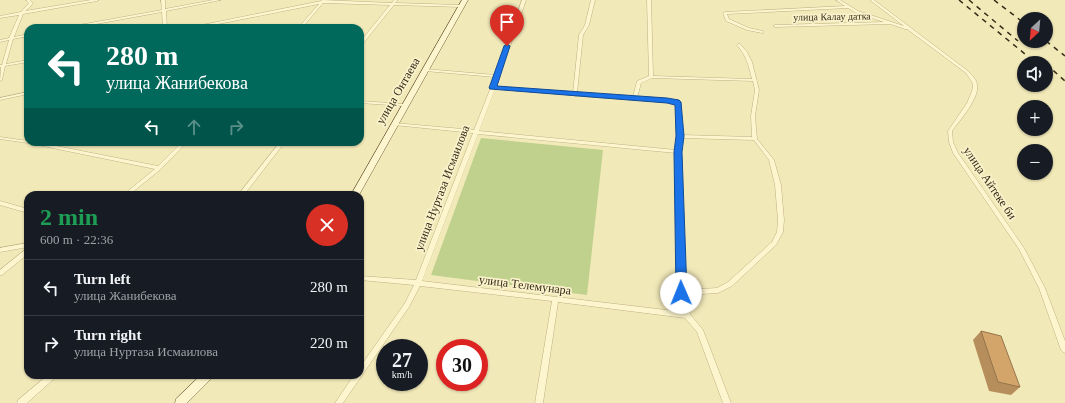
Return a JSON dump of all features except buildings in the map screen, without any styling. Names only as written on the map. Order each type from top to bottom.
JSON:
[{"type":"main road","name":"улица Онтаева","points":[[357,191],[464,0]]},
{"type":"main road","points":[[180,403],[204,379]]},
{"type":"street","points":[[0,80],[2,66],[22,13],[31,3],[28,0]]},
{"type":"street","points":[[0,17],[97,0]]},
{"type":"street","points":[[164,0],[165,24]]},
{"type":"street","points":[[90,24],[219,0]]},
{"type":"street","points":[[364,41],[396,0]]},
{"type":"street","name":"улица Нуртаза Исмаилова","points":[[364,366],[406,305],[418,283],[493,88],[524,0]]},
{"type":"street","points":[[575,95],[581,35],[587,25],[593,0]]},
{"type":"street","points":[[649,0],[650,77]]},
{"type":"street","name":"улица Калау датка","points":[[838,0],[848,7],[910,29]]},
{"type":"street","name":"улица Айтеке би","points":[[872,0],[967,72],[973,80],[975,87],[973,98],[950,131],[952,142],[956,153],[1021,248],[1042,288],[1065,350]]},
{"type":"street","points":[[303,24],[323,1]]},
{"type":"street","points":[[211,24],[323,1],[461,6]]},
{"type":"street","name":"улица Калау датка","points":[[762,32],[748,29],[727,20],[725,13],[848,7]]},
{"type":"street","name":"улица Калау датка","points":[[775,26],[890,23]]},
{"type":"street","points":[[0,41],[24,36]]},
{"type":"street","points":[[681,293],[718,290],[730,284],[774,243],[780,232],[781,220],[778,185],[771,160],[755,138],[753,116],[757,90],[750,62],[740,45]]},
{"type":"street","points":[[2,66],[24,61]]},
{"type":"street","points":[[425,70],[496,76]]},
{"type":"street","points":[[635,98],[639,82],[650,77],[754,80]]},
{"type":"street","points":[[493,88],[575,95],[635,98],[676,102],[678,104],[680,136],[678,152],[681,293],[687,315],[700,330],[727,403]]},
{"type":"street","points":[[0,99],[24,94]]},
{"type":"street","points":[[364,102],[404,105]]},
{"type":"street","points":[[394,124],[678,152]]},
{"type":"street","points":[[680,136],[755,138]]},
{"type":"street","points":[[0,138],[24,141]]},
{"type":"street","points":[[48,146],[159,168]]},
{"type":"street","points":[[131,191],[159,168],[181,146]]},
{"type":"street","points":[[244,191],[280,146]]},
{"type":"street","points":[[0,203],[24,210]]},
{"type":"street","points":[[0,250],[24,246]]},
{"type":"street","points":[[0,273],[24,254]]},
{"type":"street","name":"улица Телемунара","points":[[364,278],[418,283],[687,315]]},
{"type":"street","points":[[539,403],[555,300]]},
{"type":"street","points":[[21,403],[48,379]]},
{"type":"street","points":[[339,403],[355,379]]},
{"type":"green space","points":[[481,138],[603,150],[587,295],[431,275]]},
{"type":"railway","points":[[959,0],[1027,56]]},
{"type":"railway","points":[[969,0],[1017,40]]},
{"type":"railway","points":[[994,0],[1017,18]]},
{"type":"railway","points":[[1053,47],[1065,56]]},
{"type":"railway","points":[[1053,70],[1065,81]]},
{"type":"route","points":[[507,46],[493,88],[575,95],[667,100],[678,104],[680,136],[678,152],[681,293]]}]
